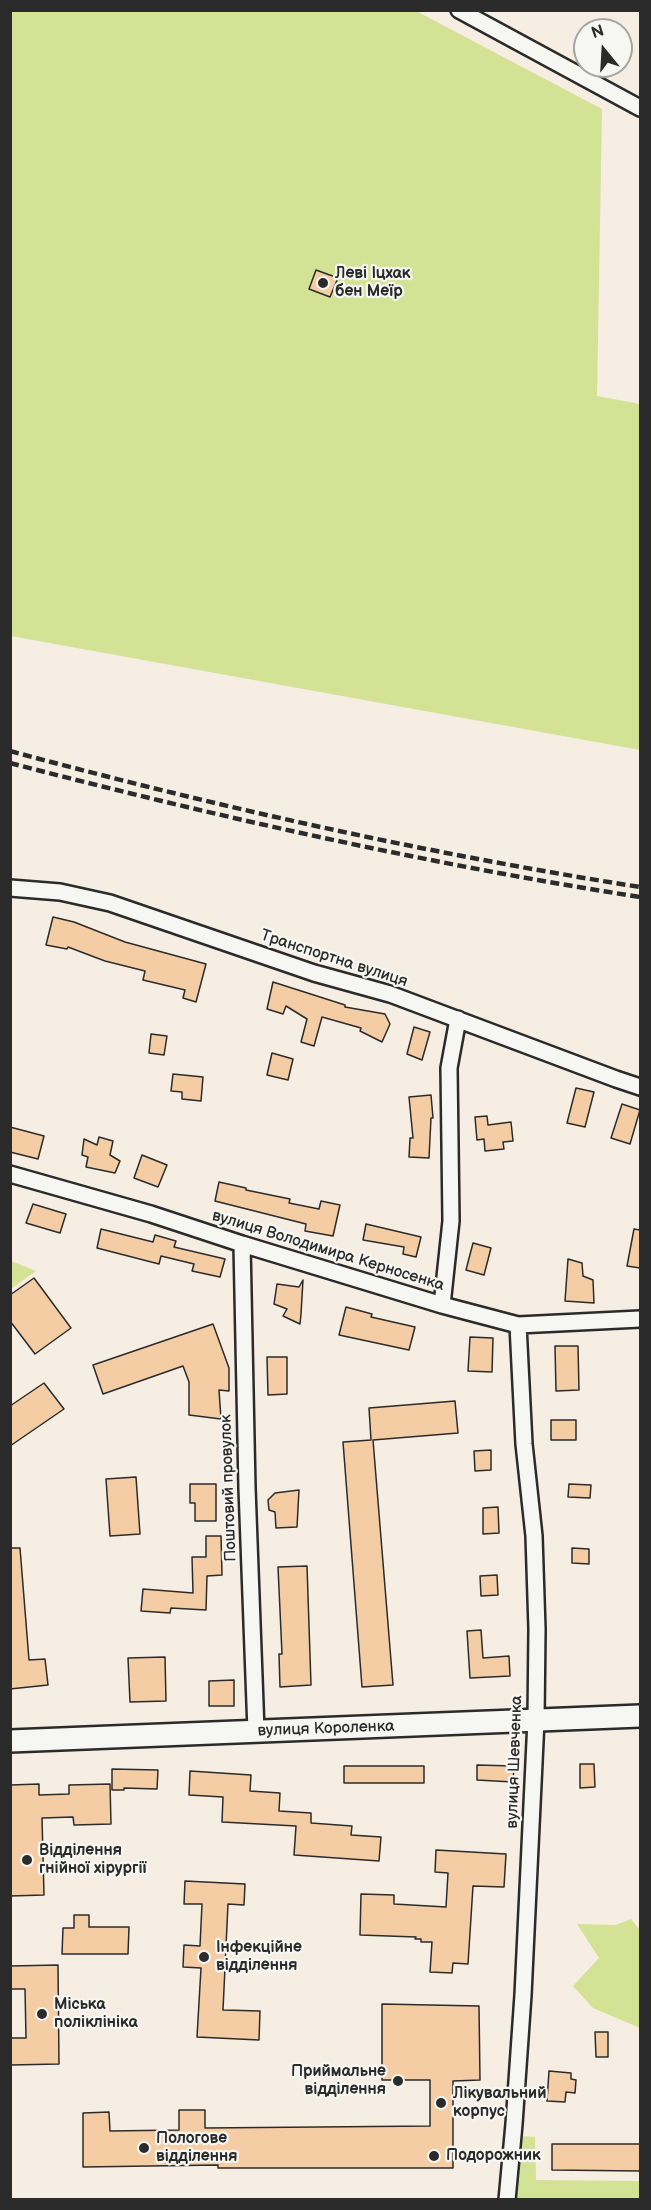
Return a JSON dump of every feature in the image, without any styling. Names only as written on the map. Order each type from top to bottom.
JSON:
[{"type":"main road","name":"вулиця Короленка","points":[[10,1741],[640,1716]]},
{"type":"street","points":[[459,10],[640,108]]},
{"type":"street","name":"Транспортна вулиця","points":[[10,888],[60,892],[110,903],[314,973],[390,994],[640,1087]]},
{"type":"street","points":[[442,1305],[451,1221],[449,1068],[458,1019]]},
{"type":"street","name":"вулиця Володимира Керносенка","points":[[10,1174],[152,1214],[242,1244],[518,1326],[640,1319]]},
{"type":"street","name":"Поштовий провулок","points":[[242,1244],[247,1488],[256,1731]]},
{"type":"street","name":"вулиця Шевченка","points":[[507,2199],[523,1995],[536,1720],[537,1629],[534,1536],[524,1444],[518,1326]]},
{"type":"green space","points":[[10,11],[416,11],[602,109],[597,396],[640,404],[640,750],[11,636]]},
{"type":"green space","points":[[11,1261],[36,1271],[10,1289]]},
{"type":"green space","points":[[631,1919],[640,1930],[640,2028],[593,2008],[573,1986],[599,1958],[577,1924],[616,1925]]},
{"type":"green space","points":[[521,2136],[535,2137],[536,2180],[640,2181],[640,2199],[515,2199]]},
{"type":"building","points":[[316,270],[338,278],[330,297],[309,289]]},
{"type":"building","points":[[53,917],[74,922],[125,942],[206,964],[196,1002],[183,998],[185,990],[143,980],[145,971],[105,961],[68,947],[67,949],[46,945]]},
{"type":"building","points":[[273,982],[345,1005],[345,1007],[385,1014],[390,1024],[382,1042],[360,1031],[361,1028],[322,1017],[314,1046],[301,1042],[307,1019],[286,1006],[283,1014],[267,1009]]},
{"type":"building","points":[[414,1027],[430,1032],[422,1060],[407,1054]]},
{"type":"building","points":[[151,1034],[167,1036],[164,1055],[149,1053]]},
{"type":"building","points":[[272,1053],[293,1059],[288,1080],[267,1075]]},
{"type":"building","points":[[173,1074],[203,1077],[201,1101],[182,1099],[182,1092],[171,1091]]},
{"type":"building","points":[[576,1088],[594,1092],[585,1127],[567,1123]]},
{"type":"building","points":[[431,1095],[433,1118],[431,1118],[429,1158],[409,1157],[410,1138],[413,1138],[409,1097]]},
{"type":"building","points":[[622,1104],[640,1110],[630,1144],[611,1138]]},
{"type":"building","points":[[487,1116],[488,1125],[511,1122],[513,1141],[503,1142],[504,1149],[485,1151],[484,1139],[477,1140],[475,1117]]},
{"type":"building","points":[[10,1127],[44,1136],[38,1159],[10,1152]]},
{"type":"building","points":[[99,1137],[113,1141],[110,1155],[120,1161],[115,1173],[86,1167],[88,1157],[82,1155],[84,1139],[97,1145]]},
{"type":"building","points":[[142,1155],[167,1165],[158,1187],[134,1178]]},
{"type":"building","points":[[219,1182],[290,1199],[289,1203],[319,1209],[321,1201],[340,1205],[333,1236],[305,1231],[306,1224],[215,1201]]},
{"type":"building","points":[[33,1204],[66,1214],[60,1233],[26,1223]]},
{"type":"building","points":[[366,1224],[421,1237],[416,1257],[403,1254],[404,1247],[363,1240]]},
{"type":"building","points":[[101,1229],[153,1242],[155,1235],[176,1241],[174,1247],[225,1259],[220,1277],[192,1271],[194,1264],[161,1256],[159,1264],[97,1248]]},
{"type":"building","points":[[634,1229],[640,1230],[640,1268],[627,1266]]},
{"type":"building","points":[[473,1243],[491,1248],[484,1275],[466,1270]]},
{"type":"building","points":[[568,1259],[582,1263],[583,1276],[593,1280],[594,1303],[565,1301]]},
{"type":"building","points":[[34,1278],[71,1328],[35,1354],[10,1321],[10,1295]]},
{"type":"building","points":[[303,1280],[300,1324],[283,1316],[287,1309],[274,1304],[277,1284],[299,1287]]},
{"type":"building","points":[[346,1307],[372,1314],[371,1317],[415,1327],[409,1350],[339,1335]]},
{"type":"building","points":[[213,1324],[229,1368],[229,1391],[219,1390],[221,1419],[189,1415],[189,1382],[183,1366],[103,1394],[93,1365]]},
{"type":"building","points":[[470,1337],[493,1338],[492,1372],[468,1371]]},
{"type":"building","points":[[555,1346],[578,1346],[579,1390],[556,1391]]},
{"type":"building","points":[[267,1357],[287,1357],[287,1394],[268,1395]]},
{"type":"building","points":[[44,1383],[64,1409],[10,1446],[10,1406]]},
{"type":"building","points":[[455,1401],[458,1433],[373,1440],[393,1685],[362,1687],[343,1442],[371,1440],[369,1408]]},
{"type":"building","points":[[551,1420],[576,1420],[576,1440],[551,1440]]},
{"type":"building","points":[[491,1450],[491,1470],[475,1471],[474,1451]]},
{"type":"building","points":[[136,1477],[140,1534],[110,1536],[106,1479]]},
{"type":"building","points":[[190,1484],[216,1484],[216,1521],[195,1521],[195,1503],[190,1503]]},
{"type":"building","points":[[569,1484],[591,1485],[590,1498],[568,1497]]},
{"type":"building","points":[[299,1490],[297,1527],[276,1528],[275,1512],[269,1510],[268,1500],[275,1493]]},
{"type":"building","points":[[498,1507],[499,1533],[483,1534],[483,1508]]},
{"type":"building","points":[[206,1536],[221,1536],[222,1575],[207,1576],[206,1610],[171,1608],[170,1613],[141,1611],[143,1589],[193,1593],[192,1557],[206,1557]]},
{"type":"building","points":[[10,1548],[20,1548],[29,1660],[45,1659],[48,1685],[10,1689]]},
{"type":"building","points":[[572,1548],[589,1549],[589,1564],[572,1563]]},
{"type":"building","points":[[307,1566],[311,1685],[280,1687],[279,1654],[282,1654],[278,1567]]},
{"type":"building","points":[[497,1575],[498,1595],[481,1596],[480,1576]]},
{"type":"building","points":[[481,1630],[483,1658],[509,1656],[510,1676],[470,1678],[467,1631]]},
{"type":"building","points":[[165,1657],[166,1701],[130,1702],[128,1658]]},
{"type":"building","points":[[234,1680],[234,1706],[209,1706],[209,1681]]},
{"type":"building","points":[[580,1764],[594,1764],[595,1787],[580,1788]]},
{"type":"building","points":[[477,1765],[514,1766],[513,1782],[477,1780]]},
{"type":"building","points":[[344,1766],[424,1766],[424,1783],[344,1783]]},
{"type":"building","points":[[112,1769],[158,1770],[157,1789],[112,1790]]},
{"type":"building","points":[[190,1771],[251,1775],[250,1791],[280,1793],[279,1811],[311,1813],[311,1823],[352,1826],[351,1835],[381,1837],[379,1861],[294,1855],[296,1826],[222,1822],[223,1797],[189,1795]]},
{"type":"building","name":"Відділення гнійної хірургії","points":[[39,1784],[39,1795],[69,1794],[69,1785],[110,1784],[111,1824],[74,1825],[73,1817],[42,1818],[44,1895],[10,1896],[10,1785]]},
{"type":"building","points":[[436,1850],[506,1854],[504,1887],[473,1886],[468,1964],[453,1963],[452,1973],[430,1972],[432,1942],[421,1942],[421,1939],[415,1939],[416,1937],[360,1935],[361,1894],[394,1895],[394,1904],[446,1907],[448,1873],[435,1872]]},
{"type":"building","name":"Інфекційне відділення","points":[[185,1881],[245,1884],[244,1905],[228,1904],[223,2010],[260,2011],[259,2040],[197,2037],[201,1968],[183,1967],[184,1945],[200,1946],[202,1904],[184,1904]]},
{"type":"building","points":[[74,1915],[89,1915],[89,1927],[129,1927],[128,1954],[62,1954],[63,1928],[74,1928]]},
{"type":"building","name":"Міська поліклініка","points":[[58,1965],[59,2064],[10,2065],[10,2038],[26,2038],[25,1989],[10,1989],[10,1966]]},
{"type":"building","name":"Лікувальний корпус","points":[[382,2004],[479,2006],[480,2080],[453,2081],[453,2168],[218,2168],[218,2165],[83,2167],[83,2113],[109,2112],[110,2131],[179,2130],[179,2110],[205,2110],[205,2128],[430,2126],[430,2080],[382,2080]]},
{"type":"building","points":[[595,2032],[608,2032],[608,2057],[596,2057]]},
{"type":"building","points":[[549,2071],[571,2073],[571,2079],[576,2080],[575,2093],[566,2092],[565,2102],[547,2101]]},
{"type":"building","points":[[552,2144],[640,2144],[640,2171],[552,2170]]},
{"type":"railway","points":[[10,751],[88,772],[324,828],[482,860],[640,887]]},
{"type":"railway","points":[[10,763],[324,838],[481,870],[640,897]]},
{"type":"place","name":"Леві Іцхак бен Меїр","points":[[323,283]]},
{"type":"place","name":"Відділення гнійної хірургії","points":[[27,1860]]},
{"type":"place","name":"Інфекційне відділення","points":[[204,1957]]},
{"type":"place","name":"Міська поліклініка","points":[[42,2014]]},
{"type":"place","name":"Приймальне відділення","points":[[398,2081]]},
{"type":"place","name":"Лікувальний корпус","points":[[441,2103]]},
{"type":"place","name":"Пологове відділення","points":[[144,2148]]},
{"type":"place","name":"Подорожник","points":[[434,2156]]}]
